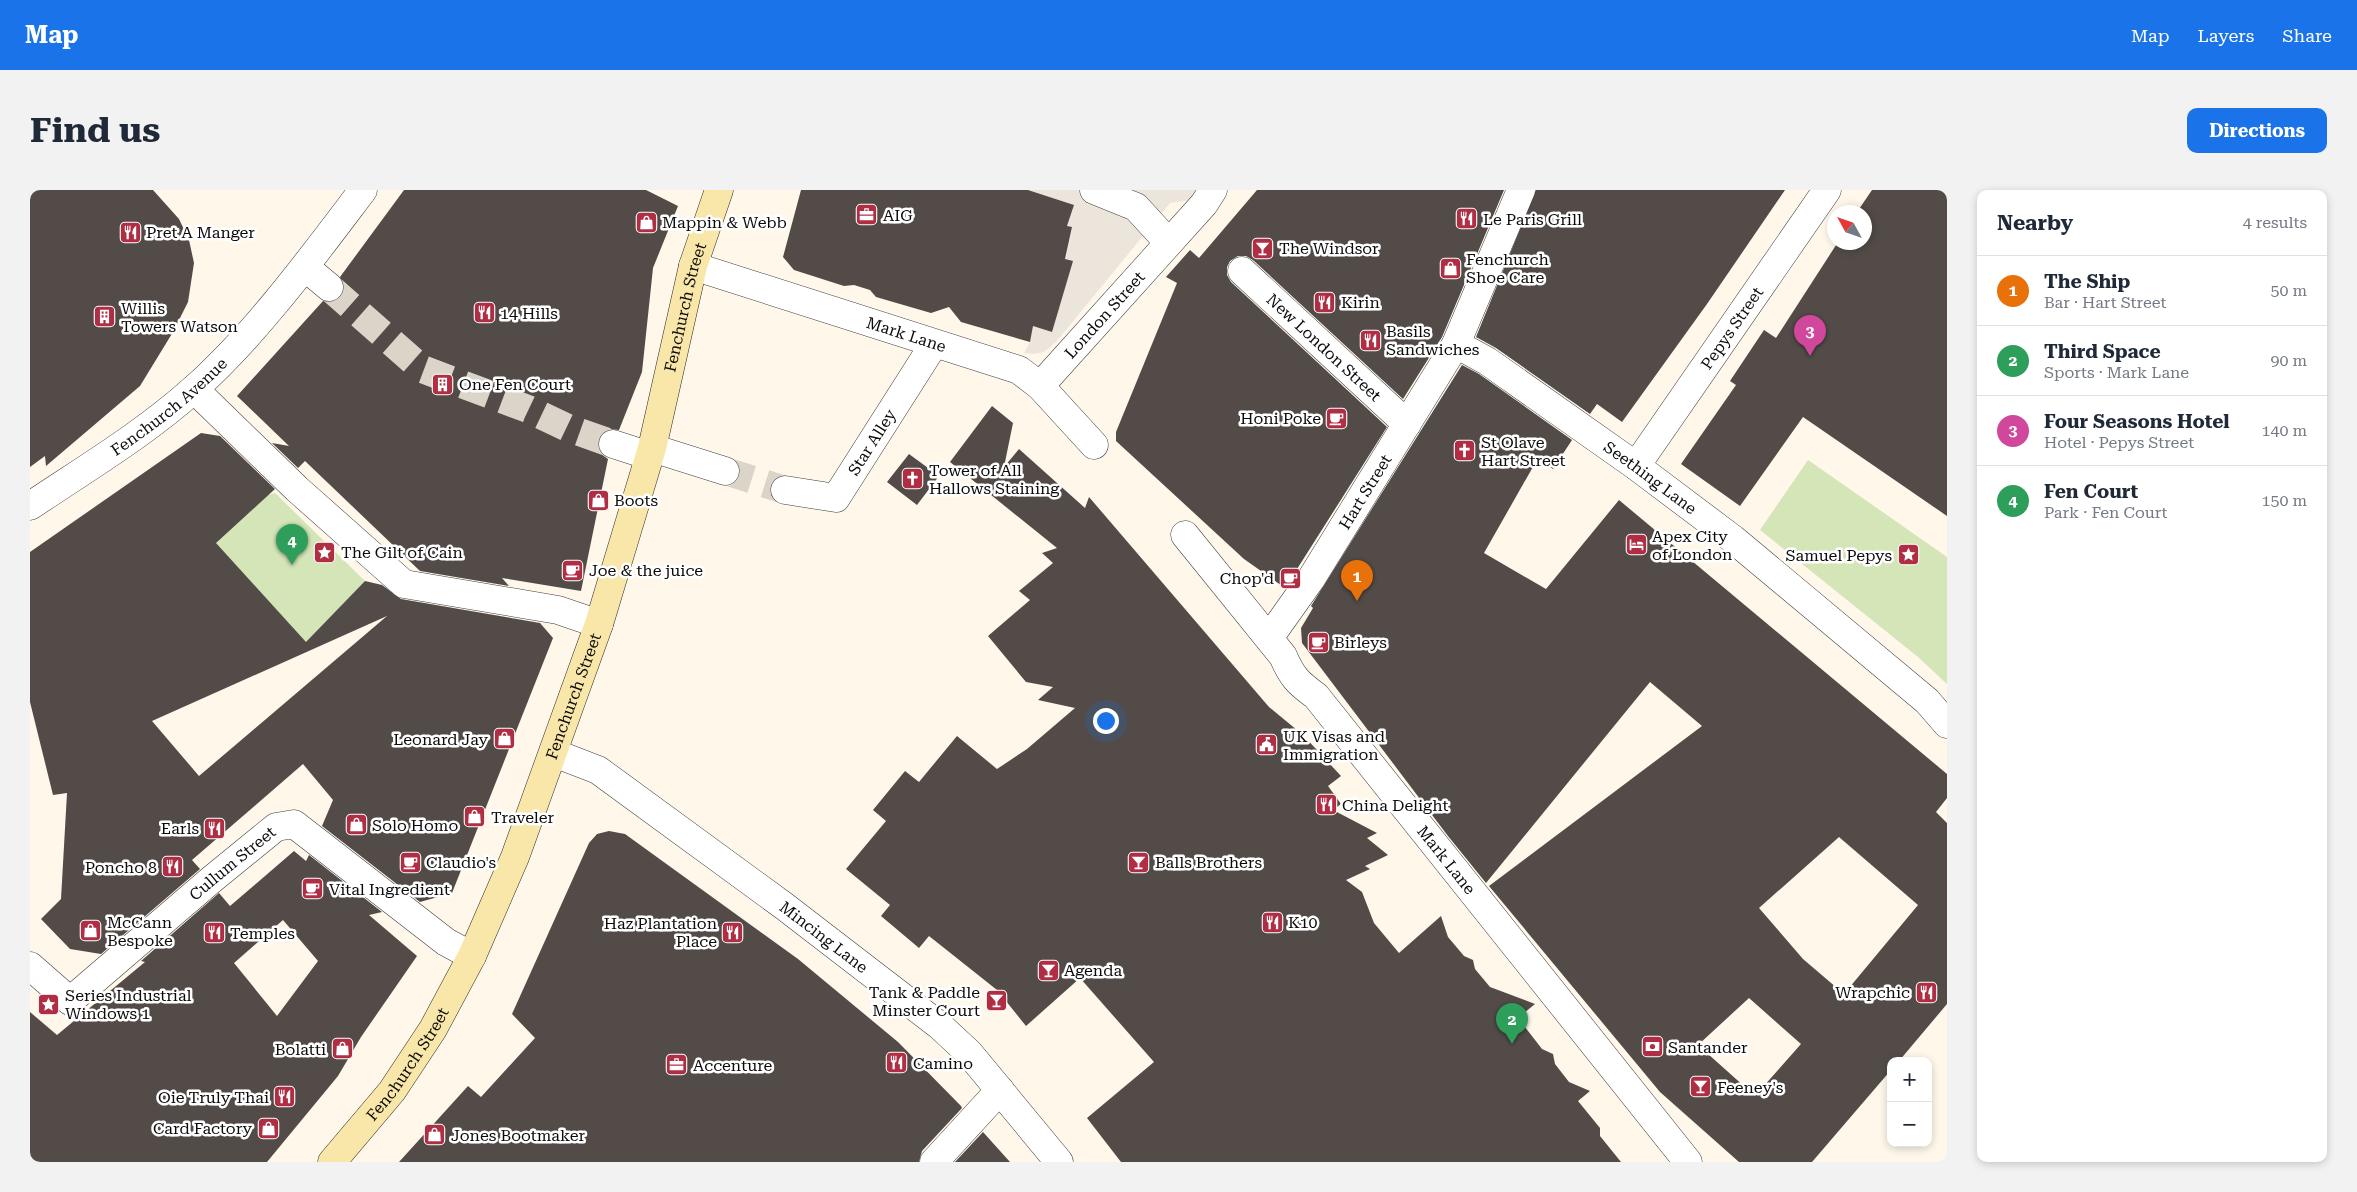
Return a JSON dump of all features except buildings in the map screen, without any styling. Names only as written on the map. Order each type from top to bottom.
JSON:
[{"type":"street","name":"Fenchurch Avenue","points":[[30,506],[130,439],[194,389],[244,337],[305,266],[363,190]]},
{"type":"street","name":"Fenchurch Street","points":[[332,1162],[392,1091],[433,1029],[472,956],[515,857],[599,624],[651,452],[693,266],[719,190]]},
{"type":"street","points":[[1094,190],[1136,207],[1176,233]]},
{"type":"street","name":"London Street","points":[[1040,386],[1204,204],[1213,190]]},
{"type":"street","name":"Hart Street","points":[[1269,638],[1311,579],[1456,344],[1521,190]]},
{"type":"street","name":"Pepys Street","points":[[1636,466],[1827,190]]},
{"type":"street","points":[[305,266],[329,287]]},
{"type":"street","name":"Mark Lane","points":[[693,266],[1018,370],[1040,386],[1094,445]]},
{"type":"street","name":"New London Street","points":[[1242,271],[1407,424]]},
{"type":"street","name":"Star Alley","points":[[785,490],[836,498],[934,344]]},
{"type":"street","name":"Seething Lane","points":[[1456,344],[1487,361],[1636,466],[1733,539],[1927,701],[1947,724]]},
{"type":"street","points":[[194,389],[297,488],[404,584],[558,610],[599,624]]},
{"type":"street","points":[[613,444],[724,471]]},
{"type":"street","name":"Mark Lane","points":[[1185,535],[1283,656],[1294,678],[1316,696],[1688,1162]]},
{"type":"street","name":"Mincing Lane","points":[[554,753],[598,770],[784,906],[940,1026],[969,1053],[1059,1162]]},
{"type":"street","name":"Cullum Street","points":[[30,966],[70,1001],[276,827],[294,824],[446,942],[472,956]]},
{"type":"street","points":[[934,1162],[1000,1090]]},
{"type":"green space","points":[[1808,460],[1947,557],[1947,684],[1918,657],[1760,530]]},
{"type":"green space","points":[[275,493],[365,581],[318,630],[310,647],[210,537],[268,495]]},
{"type":"shaded area","points":[[1028,190],[1199,190],[1192,200],[1170,203],[1056,342],[1044,352],[1033,354],[1024,353],[1030,342],[1033,326],[1052,332],[1072,228],[1067,226],[1073,209],[1068,203]]},
{"type":"tunnel","points":[[329,287],[422,369],[528,409],[568,428],[613,444]]},
{"type":"tunnel","points":[[725,471],[785,490]]},
{"type":"place","name":"AIG","points":[[867,215]]},
{"type":"place","name":"Le Paris Grill","points":[[1467,219]]},
{"type":"place","name":"Mappin & Webb","points":[[646,222]]},
{"type":"place","name":"Pret A Manger","points":[[130,232]]},
{"type":"place","name":"The Windsor","points":[[1263,248]]},
{"type":"place","name":"Fenchurch Shoe Care","points":[[1450,268]]},
{"type":"place","name":"Kirin","points":[[1325,302]]},
{"type":"place","name":"14 Hills","points":[[484,313]]},
{"type":"place","name":"Willis Towers Watson","points":[[105,317]]},
{"type":"place","name":"Basils Sandwiches","points":[[1370,340]]},
{"type":"place","name":"Four Seasons Hotel","points":[[1810,356]]},
{"type":"place","name":"One Fen Court","points":[[443,384]]},
{"type":"place","name":"Honi Poke","points":[[1337,418]]},
{"type":"place","name":"St Olave Hart Street","points":[[1465,451]]},
{"type":"place","name":"Tower of All Hallows Staining","points":[[913,479]]},
{"type":"place","name":"Boots","points":[[598,500]]},
{"type":"place","name":"Apex City of London","points":[[1636,545]]},
{"type":"place","name":"The Gilt of Cain","points":[[325,552]]},
{"type":"place","name":"Samuel Pepys","points":[[1908,555]]},
{"type":"place","name":"Fen Court","points":[[292,565]]},
{"type":"place","name":"Joe & the juice","points":[[573,570]]},
{"type":"place","name":"Chop'd","points":[[1290,578]]},
{"type":"place","name":"The Ship","points":[[1357,601]]},
{"type":"place","name":"Birleys","points":[[1318,642]]},
{"type":"place","name":"Leonard Jay","points":[[504,739]]},
{"type":"place","name":"UK Visas and Immigration","points":[[1267,745]]},
{"type":"place","name":"China Delight","points":[[1326,805]]},
{"type":"place","name":"Traveler","points":[[475,817]]},
{"type":"place","name":"Solo Homo","points":[[356,825]]},
{"type":"place","name":"Earls","points":[[215,828]]},
{"type":"place","name":"Claudio's","points":[[410,862]]},
{"type":"place","name":"Balls Brothers","points":[[1139,862]]},
{"type":"place","name":"Poncho 8","points":[[173,867]]},
{"type":"place","name":"Vital Ingredient","points":[[313,889]]},
{"type":"place","name":"K10","points":[[1272,922]]},
{"type":"place","name":"McCann Bespoke","points":[[91,931]]},
{"type":"place","name":"Haz Plantation Place","points":[[733,932]]},
{"type":"place","name":"Temples","points":[[214,933]]},
{"type":"place","name":"Agenda","points":[[1048,970]]},
{"type":"place","name":"Wrapchic","points":[[1926,992]]},
{"type":"place","name":"Tank & Paddle Minster Court","points":[[996,1001]]},
{"type":"place","name":"Series Industrial Windows 1","points":[[49,1004]]},
{"type":"place","name":"Third Space","points":[[1512,1044]]},
{"type":"place","name":"Santander","points":[[1652,1047]]},
{"type":"place","name":"Bolatti","points":[[342,1049]]},
{"type":"place","name":"Camino","points":[[897,1063]]},
{"type":"place","name":"Accenture","points":[[677,1065]]},
{"type":"place","name":"Feeney's","points":[[1701,1087]]},
{"type":"place","name":"Oie Truly Thai","points":[[285,1097]]},
{"type":"place","name":"Card Factory","points":[[268,1128]]},
{"type":"place","name":"Jones Bootmaker","points":[[435,1135]]}]
